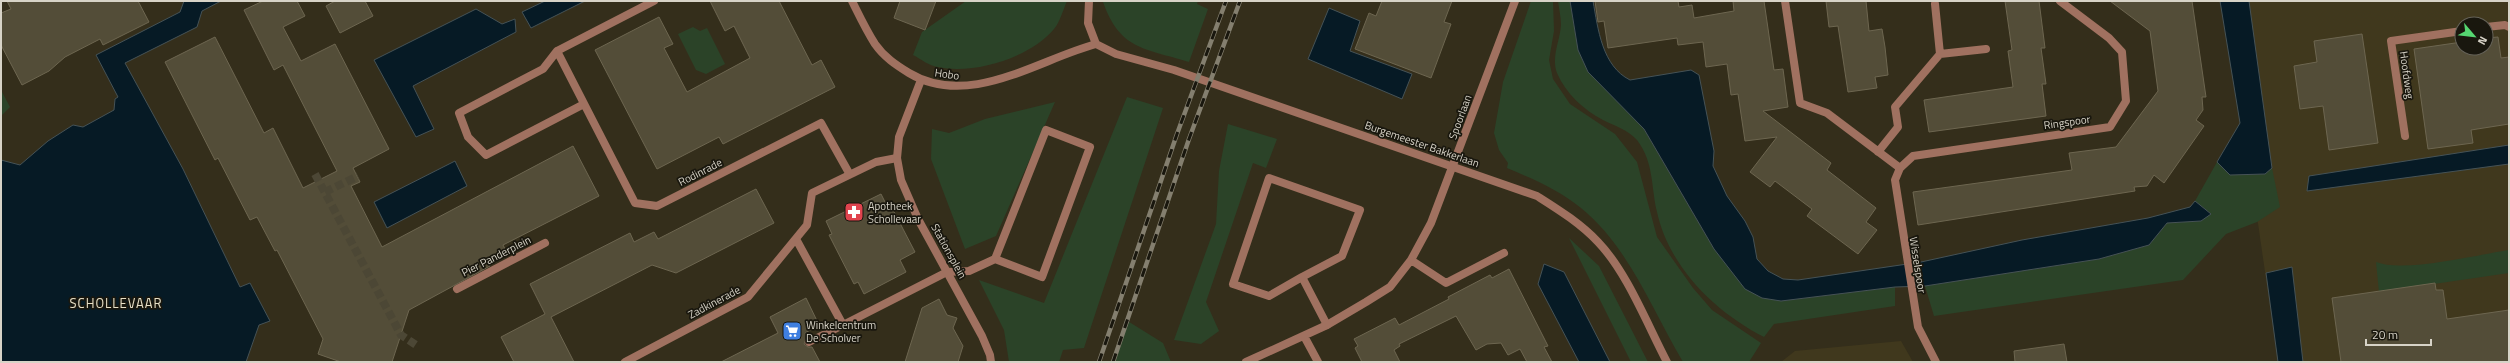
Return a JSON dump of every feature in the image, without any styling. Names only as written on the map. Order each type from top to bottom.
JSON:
[{"type":"street","points":[[584,104],[486,155],[468,137],[459,113],[543,69],[557,51],[654,1]]},
{"type":"street","name":"Hobo","points":[[852,1],[875,44],[892,63],[921,80],[936,86],[963,88],[1004,77],[1096,44]]},
{"type":"street","points":[[1089,1],[1088,23],[1096,44]]},
{"type":"street","name":"Spoorlaan","points":[[1246,362],[1328,325],[1390,287],[1411,260],[1431,223],[1515,1]]},
{"type":"street","points":[[1785,1],[1800,103],[1827,113],[1900,168]]},
{"type":"street","name":"Ringspoor","points":[[1900,168],[1913,156],[2110,127],[2126,101],[2122,52],[2109,38],[2060,1]]},
{"type":"street","points":[[1935,4],[1940,54]]},
{"type":"street","points":[[2494,26],[2505,25],[2509,27]]},
{"type":"street","name":"Hoofdweg","points":[[2405,136],[2392,40],[2454,32]]},
{"type":"street","name":"Burgemeester Bakkerlaan","points":[[1096,44],[1116,54],[1174,70],[1454,165],[1537,196],[1572,218],[1599,243],[1628,288],[1667,362]]},
{"type":"street","points":[[1878,152],[1898,127],[1895,106],[1940,54],[1986,49]]},
{"type":"street","name":"Rodinrade","points":[[557,51],[635,203],[657,206],[821,123],[850,173]]},
{"type":"street","name":"Stationsplein","points":[[921,80],[899,137],[897,158],[901,180],[918,219],[982,336],[990,355],[991,362]]},
{"type":"street","points":[[809,342],[947,272],[969,271],[995,259],[1046,130],[1090,146],[1042,277],[995,259]]},
{"type":"street","name":"Zadkinerade","points":[[625,362],[748,297],[807,225],[812,193],[850,173],[876,162],[897,158]]},
{"type":"street","name":"Wisselspoor","points":[[1900,168],[1895,180],[1912,297],[1918,327],[1936,362]]},
{"type":"street","points":[[1269,178],[1360,210],[1342,256],[1302,277],[1269,296],[1233,284],[1269,178]]},
{"type":"street","points":[[796,239],[843,325]]},
{"type":"street","name":"Pier Panderplein","points":[[457,289],[545,243]]},
{"type":"street","points":[[1411,260],[1446,283],[1504,253]]},
{"type":"street","points":[[1302,277],[1328,325]]},
{"type":"street","points":[[1304,336],[1318,362]]},
{"type":"shaded area","points":[[2226,1],[2509,1],[2509,362],[2278,362]]},
{"type":"shaded area","points":[[1901,341],[1913,362],[1781,362],[1795,351]]},
{"type":"green space","points":[[966,1],[1067,1],[1056,26],[1044,39],[1016,56],[1000,62],[968,69],[952,69],[931,65],[913,55],[922,32]]},
{"type":"green space","points":[[1198,1],[1197,4],[1208,9],[1189,62],[1146,50],[1136,45],[1117,30],[1103,2]]},
{"type":"green space","points":[[1531,1],[1553,1],[1554,31],[1549,60],[1553,79],[1570,104],[1615,134],[1637,162],[1657,237],[1693,288],[1712,310],[1761,343],[1749,362],[1683,362],[1626,260],[1613,241],[1598,224],[1581,208],[1555,190],[1507,168],[1508,163],[1499,150],[1494,133],[1503,82]]},
{"type":"green space","points":[[1558,1],[1570,1],[1578,50],[1644,129],[1714,249],[1729,267],[1781,301],[1895,287],[1895,306],[1774,324],[1764,337],[1728,315],[1712,301],[1683,269],[1663,232],[1655,203],[1649,166],[1637,140],[1625,131],[1596,116],[1582,106],[1570,94],[1561,81],[1555,67],[1555,55],[1561,25]]},
{"type":"green space","points":[[693,27],[700,31],[707,28],[725,64],[706,74],[696,70],[678,34]]},
{"type":"green space","points":[[1,90],[10,107],[1,116]]},
{"type":"green space","points":[[1127,97],[1163,108],[1084,348],[1063,350],[1059,362],[1009,362],[1004,330],[979,280],[1044,303]]},
{"type":"green space","points":[[1055,102],[996,236],[965,249],[931,159],[932,129],[949,133],[985,119]]},
{"type":"green space","points":[[1228,124],[1277,139],[1266,168],[1253,163],[1206,302],[1219,331],[1201,344],[1174,340],[1216,224],[1219,171]]},
{"type":"green space","points":[[2217,162],[2230,175],[2265,174],[2272,168],[2280,207],[2257,222],[2226,234],[2183,280],[1934,316],[1925,286],[2099,259],[2149,245],[2167,223],[2201,221],[2210,213],[2195,201]]},
{"type":"green space","points":[[1569,238],[1599,266],[1648,362],[1631,362]]},
{"type":"green space","points":[[2509,250],[2509,273],[2379,292],[2376,262],[2388,265],[2422,264]]},
{"type":"green space","points":[[1126,320],[1163,343],[1171,362],[1111,362]]},
{"type":"water","points":[[184,1],[221,1],[202,11],[197,27],[125,63],[183,169],[240,287],[250,283],[270,321],[259,325],[246,362],[1,362],[1,160],[20,165],[48,141],[73,125],[83,127],[114,110],[115,99],[118,97],[96,55],[180,12]]},
{"type":"water","points":[[545,1],[585,1],[531,28],[522,12]]},
{"type":"water","points":[[1570,1],[1593,1],[1600,35],[1607,56],[1613,66],[1630,80],[1691,70],[1699,75],[1714,151],[1713,166],[1727,196],[1745,221],[1753,237],[1757,259],[1768,271],[1783,279],[1798,280],[1921,262],[2022,240],[2148,218],[2190,207],[2195,201],[2211,214],[2201,221],[2167,223],[2149,245],[2099,259],[1925,286],[1895,287],[1781,301],[1762,298],[1745,289],[1714,249],[1644,129],[1588,72],[1578,50]]},
{"type":"water","points":[[2220,1],[2249,1],[2272,168],[2265,174],[2230,175],[2217,162],[2240,123]]},
{"type":"water","points":[[1329,8],[1360,21],[1350,51],[1412,74],[1402,99],[1308,59]]},
{"type":"water","points":[[476,9],[502,24],[515,19],[516,32],[413,86],[434,129],[416,137],[374,60]]},
{"type":"water","points":[[2509,145],[2509,164],[2307,191],[2309,176]]},
{"type":"water","points":[[455,161],[467,186],[387,228],[374,202]]},
{"type":"water","points":[[1544,264],[1564,272],[1610,362],[1579,362],[1538,284]]},
{"type":"water","points":[[2292,267],[2303,362],[2278,362],[2266,273]]},
{"type":"building","points":[[7,1],[138,1],[149,22],[103,45],[100,39],[65,57],[49,71],[22,85],[1,45],[1,13],[11,9]]},
{"type":"building","points":[[263,1],[297,1],[305,16],[283,27],[301,61],[335,44],[389,149],[353,168],[360,182],[351,186],[382,247],[573,146],[599,196],[503,245],[507,253],[488,263],[490,266],[409,310],[392,362],[341,362],[318,354],[323,339],[277,250],[275,251],[257,217],[250,220],[218,158],[215,160],[165,62],[215,37],[264,133],[273,128],[303,188],[337,171],[283,65],[274,70],[244,10]]},
{"type":"building","points":[[335,1],[365,1],[373,16],[340,33],[326,6]]},
{"type":"building","points":[[710,1],[779,1],[812,65],[821,60],[835,87],[723,144],[719,137],[657,169],[595,50],[659,17],[673,44],[664,48],[687,92],[750,58],[734,26],[725,31]]},
{"type":"building","points":[[900,1],[936,1],[925,30],[894,18]]},
{"type":"building","points":[[1382,1],[1452,1],[1444,22],[1451,24],[1431,78],[1355,49],[1369,13],[1376,16]]},
{"type":"building","points":[[1595,1],[1678,1],[1679,7],[1692,5],[1694,18],[1734,11],[1733,1],[1764,1],[1774,70],[1783,69],[1788,107],[1763,111],[1831,163],[1827,170],[1876,208],[1866,222],[1877,230],[1858,254],[1807,216],[1812,209],[1775,181],[1770,187],[1750,172],[1777,137],[1745,141],[1738,94],[1731,95],[1727,64],[1706,67],[1703,42],[1678,45],[1677,38],[1608,48],[1604,21],[1598,22]]},
{"type":"building","points":[[1826,1],[1866,1],[1869,31],[1882,29],[1885,47],[1888,75],[1875,77],[1877,88],[1848,92],[1838,26],[1829,27]]},
{"type":"building","points":[[2005,1],[2039,1],[2045,48],[2041,48],[2046,84],[2042,84],[2046,116],[1929,132],[1924,100],[2013,87],[2008,51],[2012,50]]},
{"type":"building","points":[[2110,1],[2192,1],[2206,97],[2202,97],[2203,110],[2196,120],[2204,126],[2164,183],[2154,175],[2147,186],[2134,187],[2135,191],[1918,225],[1913,192],[2072,170],[2069,153],[2116,147],[2158,91],[2150,31]]},
{"type":"building","points":[[2362,34],[2378,143],[2329,150],[2323,106],[2300,109],[2294,66],[2317,62],[2314,41]]},
{"type":"building","points":[[2494,37],[2498,37],[2501,58],[2509,57],[2509,124],[2471,130],[2473,143],[2428,149],[2414,49],[2454,43],[2454,56],[2494,56]]},
{"type":"building","points":[[756,189],[774,223],[676,273],[652,265],[551,317],[574,362],[514,362],[501,337],[545,314],[530,284],[630,233],[634,242],[654,232],[658,239]]},
{"type":"building","points":[[881,194],[887,206],[890,204],[915,252],[900,260],[906,272],[864,294],[858,282],[854,284],[829,235],[832,234],[826,221]]},
{"type":"building","points":[[1509,269],[1548,346],[1544,347],[1552,362],[1527,362],[1520,349],[1508,355],[1501,343],[1487,344],[1476,350],[1456,316],[1399,344],[1400,346],[1394,350],[1400,362],[1362,362],[1355,348],[1358,346],[1354,339],[1395,318],[1399,325],[1449,299],[1448,297],[1490,275],[1492,278]]},
{"type":"building","points":[[2435,283],[2436,290],[2443,290],[2447,319],[2509,310],[2509,362],[2341,362],[2332,298]]},
{"type":"building","name":"Winkelcentrum De Scholver","points":[[806,298],[819,325],[805,333],[807,337],[804,344],[808,347],[812,347],[820,362],[721,362],[778,333],[770,317]]},
{"type":"building","points":[[939,299],[947,315],[957,318],[953,328],[963,346],[958,362],[905,362],[922,308]]},
{"type":"building","points":[[2064,344],[2067,362],[2015,362],[2014,351]]},
{"type":"tunnel","points":[[315,174],[401,335],[416,345]]},
{"type":"tunnel","points":[[325,192],[358,176]]},
{"type":"railway","points":[[1099,362],[1177,134],[1226,1]]},
{"type":"railway","points":[[1113,362],[1189,139],[1240,1]]},
{"type":"place","name":"Apotheek Schollevaar","points":[[854,212]]},
{"type":"place","name":"Winkelcentrum De Scholver","points":[[792,331]]},
{"type":"district","name":"SCHOLLEVAAR","points":[[116,303]]}]
